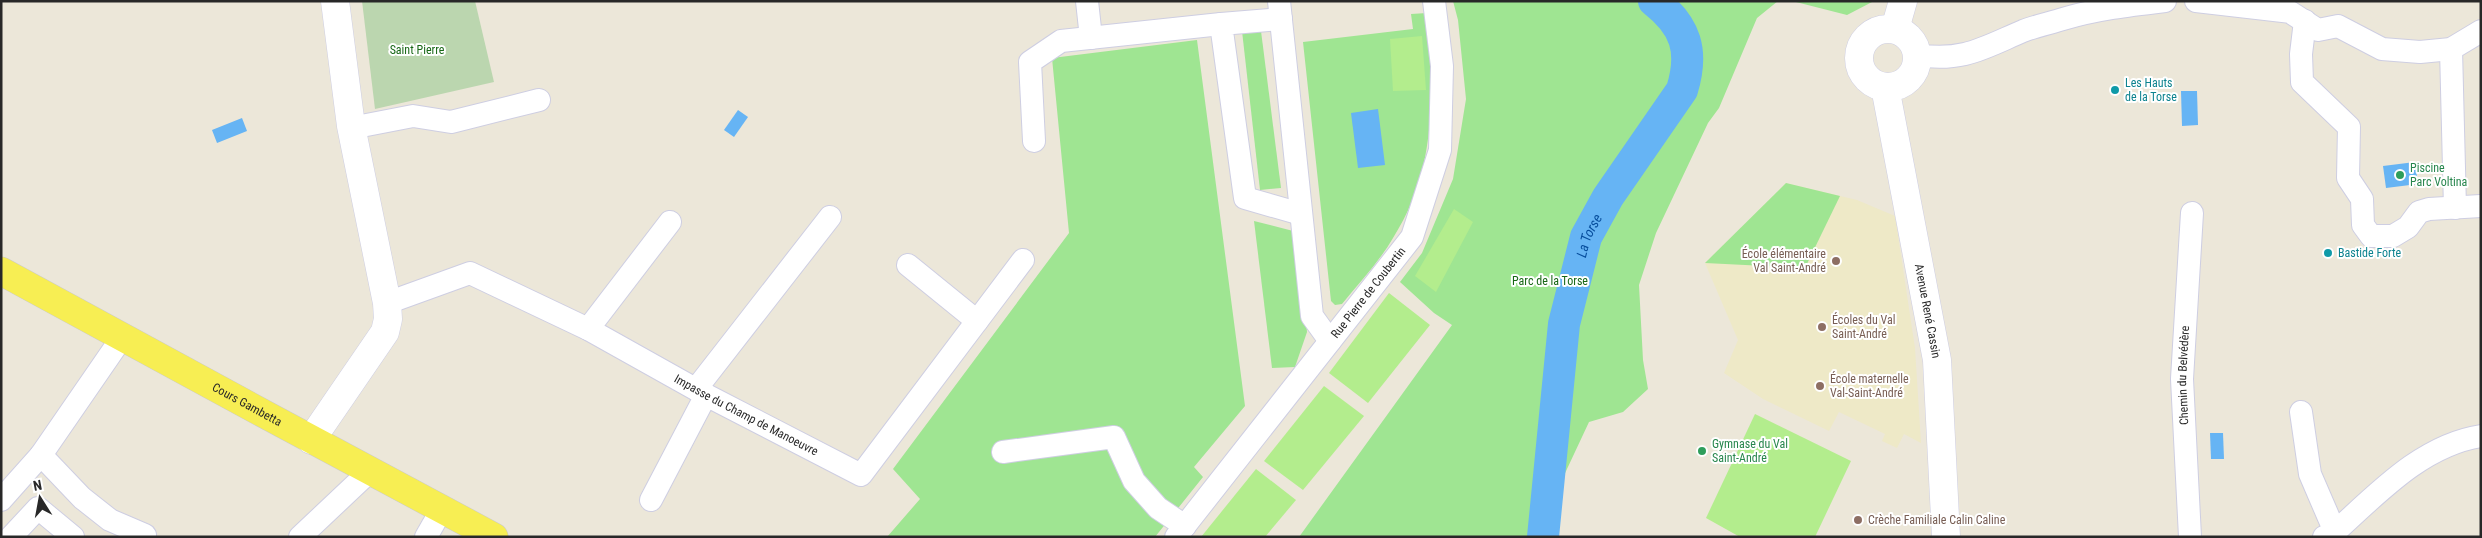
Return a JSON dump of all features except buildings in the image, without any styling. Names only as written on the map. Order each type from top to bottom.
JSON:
[{"type":"main road","name":"Cours Gambetta","points":[[1,271],[311,440],[494,537]]},
{"type":"street","points":[[311,440],[385,332],[388,319],[387,304],[352,128],[335,1]]},
{"type":"street","points":[[1087,1],[1091,38]]},
{"type":"street","name":"Rue Pierre de Coubertin","points":[[1180,531],[1412,237],[1440,150],[1442,66],[1434,1]]},
{"type":"street","points":[[1895,29],[1903,1]]},
{"type":"street","points":[[1918,55],[1942,58],[1964,56],[2025,30],[2066,18],[2123,6],[2164,1]]},
{"type":"street","points":[[2196,1],[2290,12],[2318,30],[2338,26],[2382,49],[2420,52],[2451,48],[2481,31]]},
{"type":"street","points":[[1034,141],[1030,62],[1061,42],[1221,24],[1280,10],[1312,316],[1330,340]]},
{"type":"street","points":[[2305,21],[2301,54],[2302,82],[2349,128],[2348,178],[2362,200],[2363,225],[2371,236],[2393,236],[2408,227],[2419,212],[2429,209],[2481,206]]},
{"type":"street","points":[[1221,24],[1245,198],[1302,214]]},
{"type":"street","points":[[1885,29],[1895,29],[1910,39],[1918,55],[1914,73],[1895,87],[1884,87],[1870,81],[1863,73],[1859,59],[1860,49],[1866,38],[1874,32],[1885,29]]},
{"type":"street","points":[[2451,48],[2455,208]]},
{"type":"street","name":"Avenue René Cassin","points":[[1884,87],[1937,360],[1946,537]]},
{"type":"street","points":[[352,128],[413,116],[451,122],[539,100]]},
{"type":"street","name":"Chemin du Belvédère","points":[[2190,537],[2182,379],[2192,213]]},
{"type":"street","points":[[651,500],[701,392],[830,216]]},
{"type":"street","points":[[588,329],[670,222]]},
{"type":"street","name":"Impasse du Champ de Manoeuvre","points":[[387,304],[470,273],[588,329],[701,392],[861,475],[1023,260]]},
{"type":"street","points":[[908,265],[977,321]]},
{"type":"street","points":[[1,500],[41,455],[123,336]]},
{"type":"street","points":[[2301,412],[2310,474],[2330,535],[2392,479],[2439,450],[2481,436]]},
{"type":"street","points":[[1003,452],[1114,437],[1134,480],[1180,531]]},
{"type":"street","points":[[41,455],[82,498],[110,520],[145,535]]},
{"type":"street","points":[[300,537],[370,471]]},
{"type":"street","points":[[11,537],[38,508],[73,537]]},
{"type":"street","points":[[426,537],[442,509]]},
{"type":"shaded area","name":"Écoles du Val Saint-André","points":[[1786,183],[1857,200],[1895,216],[1915,348],[1921,443],[1904,434],[1897,448],[1882,441],[1885,434],[1839,412],[1829,431],[1763,399],[1724,373],[1738,340],[1705,263]]},
{"type":"green space","name":"Saint Pierre","points":[[362,1],[475,1],[494,82],[375,109]]},
{"type":"green space","name":"Parc de la Torse","points":[[1453,1],[1778,1],[1757,18],[1719,108],[1708,123],[1656,233],[1639,285],[1643,360],[1648,389],[1623,412],[1589,422],[1545,516],[1539,537],[1299,537],[1452,325],[1434,313],[1400,282],[1422,253],[1453,179],[1466,99],[1458,20]]},
{"type":"green space","points":[[1792,1],[1874,1],[1847,15]]},
{"type":"green space","points":[[1427,13],[1431,101],[1425,157],[1418,185],[1408,212],[1387,247],[1342,304],[1335,305],[1331,301],[1303,42],[1413,29],[1411,14]]},
{"type":"green space","points":[[1242,31],[1261,31],[1281,188],[1260,190]]},
{"type":"green space","points":[[1422,36],[1426,90],[1393,91],[1390,39]]},
{"type":"green space","points":[[1197,40],[1245,406],[1194,467],[1203,477],[1155,537],[887,537],[920,499],[893,469],[1069,233],[1052,58]]},
{"type":"green space","points":[[1786,183],[1840,196],[1805,268],[1705,263]]},
{"type":"green space","points":[[1454,209],[1473,222],[1436,292],[1415,276]]},
{"type":"green space","points":[[1254,221],[1297,232],[1307,332],[1295,367],[1272,368]]},
{"type":"green space","points":[[1389,293],[1430,325],[1368,403],[1329,373]]},
{"type":"green space","points":[[1324,386],[1364,416],[1303,490],[1264,461]]},
{"type":"green space","points":[[1755,414],[1851,461],[1815,537],[1740,537],[1706,518]]},
{"type":"green space","points":[[1256,469],[1296,500],[1265,537],[1201,537]]},
{"type":"water","points":[[2181,91],[2197,91],[2198,125],[2182,126]]},
{"type":"water","points":[[1378,109],[1385,165],[1358,168],[1351,113]]},
{"type":"water","points":[[738,110],[748,117],[734,137],[724,130]]},
{"type":"water","points":[[242,118],[247,131],[217,143],[212,130]]},
{"type":"water","name":"Piscine Parc Voltina","points":[[2415,162],[2418,184],[2386,188],[2383,166]]},
{"type":"water","points":[[2210,433],[2223,433],[2224,459],[2211,459]]},
{"type":"waterway","name":"La Torse","points":[[1543,537],[1564,324],[1586,237],[1608,197],[1682,90],[1686,76],[1687,51],[1685,40],[1674,20],[1654,1]]},
{"type":"place","name":"Les Hauts de la Torse","points":[[2115,90]]},
{"type":"place","name":"Piscine Parc Voltina","points":[[2400,175]]},
{"type":"place","name":"Bastide Forte","points":[[2328,253]]},
{"type":"place","name":"École élémentaire Val Saint-André","points":[[1836,261]]},
{"type":"place","name":"Écoles du Val Saint-André","points":[[1822,327]]},
{"type":"place","name":"École maternelle Val-Saint-André","points":[[1820,386]]},
{"type":"place","name":"Gymnase du Val Saint-André","points":[[1702,451]]},
{"type":"place","name":"Crèche Familiale Calin Caline","points":[[1858,520]]}]
